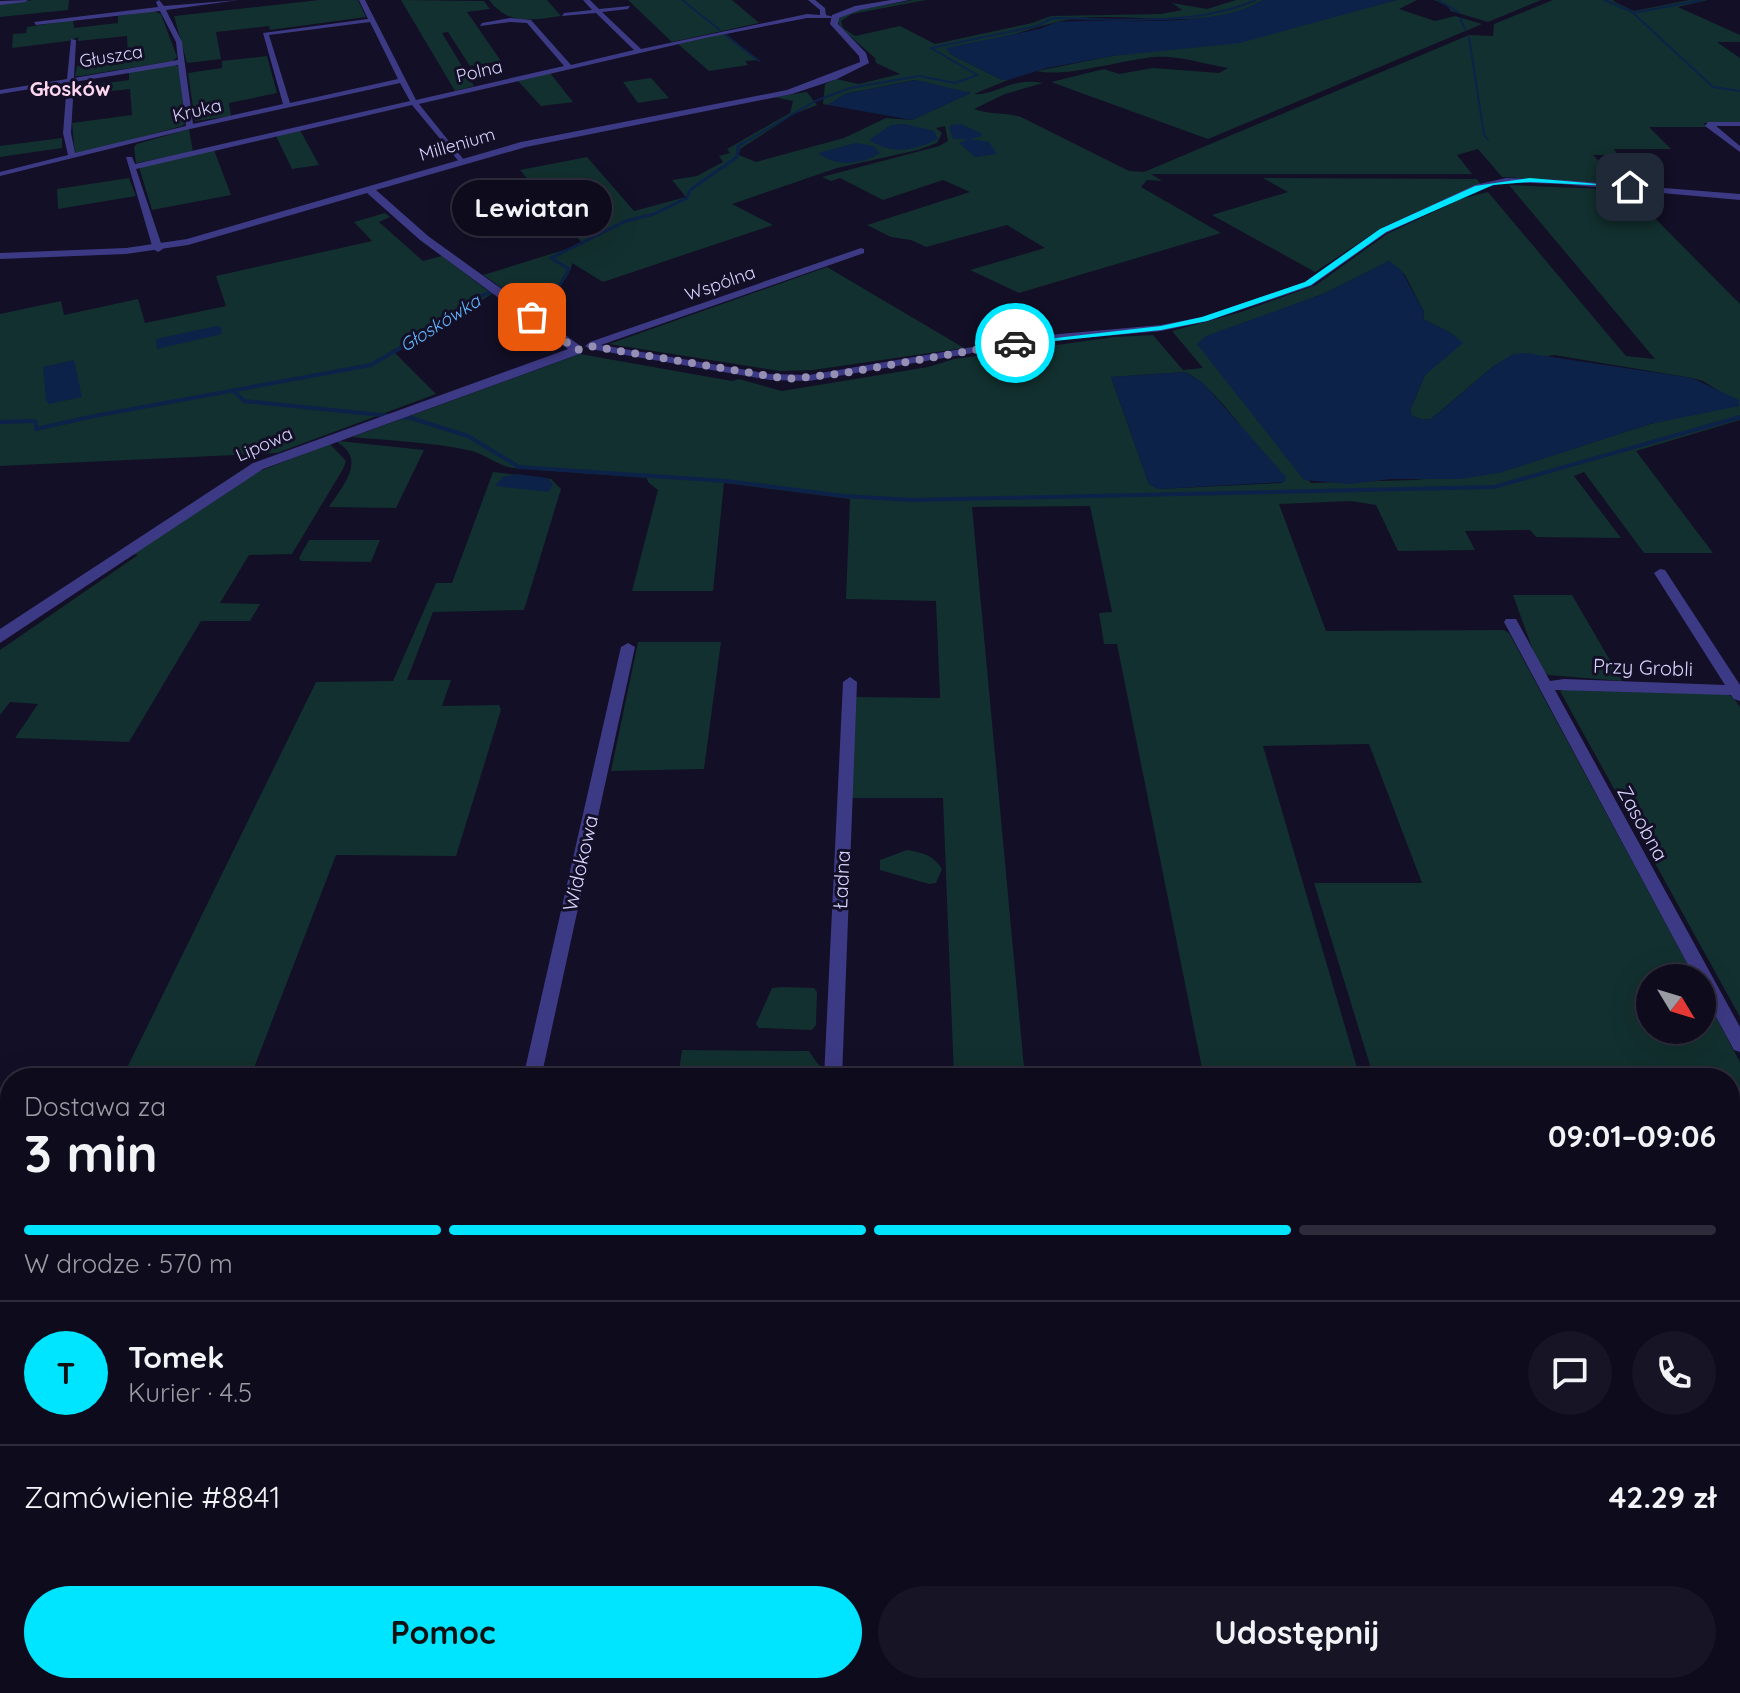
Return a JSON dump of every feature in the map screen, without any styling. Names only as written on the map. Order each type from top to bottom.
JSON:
[{"type":"street","points":[[0,3],[25,0]]},
{"type":"street","points":[[159,0],[179,42],[190,127]]},
{"type":"street","points":[[36,23],[236,0]]},
{"type":"street","points":[[362,0],[414,103],[461,162]]},
{"type":"street","points":[[586,0],[639,51]]},
{"type":"street","points":[[811,0],[823,9],[823,17]]},
{"type":"street","points":[[834,18],[851,10],[905,0]]},
{"type":"street","points":[[564,15],[628,7]]},
{"type":"street","name":"Polna","points":[[133,167],[639,51],[807,16],[834,18]]},
{"type":"street","name":"Millenium","points":[[0,256],[158,249],[557,135],[761,98],[860,67],[866,59],[835,26],[834,18]]},
{"type":"street","points":[[287,106],[265,34],[373,20]]},
{"type":"street","points":[[482,25],[524,20],[531,22],[569,67]]},
{"type":"street","points":[[72,157],[67,133],[73,40]]},
{"type":"street","name":"Głuszca","points":[[0,92],[181,62]]},
{"type":"street","name":"Kruka","points":[[0,174],[190,127],[402,80]]},
{"type":"street","points":[[1739,149],[1708,124],[1740,124]]},
{"type":"street","points":[[126,143],[158,249]]},
{"type":"street","points":[[368,189],[377,200],[510,301],[583,348],[787,379],[838,374],[1037,339],[1161,328],[1204,319],[1308,284],[1383,231],[1478,187],[1506,180],[1740,197]]},
{"type":"street","name":"Wspólna","points":[[583,348],[861,251]]},
{"type":"street","name":"Lipowa","points":[[0,637],[244,474],[275,459],[583,348]]},
{"type":"street","points":[[1660,573],[1739,693]]},
{"type":"street","name":"Zasobna","points":[[1511,622],[1740,1044]]},
{"type":"street","name":"Widokowa","points":[[534,1068],[628,647]]},
{"type":"street","name":"Ładna","points":[[833,1068],[850,682]]},
{"type":"street","name":"Przy Grobli","points":[[1546,687],[1564,684],[1739,693]]},
{"type":"green space","points":[[69,0],[68,10],[0,17],[0,4]]},
{"type":"green space","points":[[319,0],[358,0],[366,17],[270,30],[269,26],[216,32],[221,59],[187,63],[174,16]]},
{"type":"green space","points":[[401,0],[484,1],[490,9],[467,12],[501,61],[470,66],[448,32],[442,33],[474,86],[455,91]]},
{"type":"green space","points":[[489,0],[547,0],[561,16],[530,20],[513,18]]},
{"type":"green space","points":[[628,0],[732,0],[759,23],[672,42]]},
{"type":"green space","points":[[926,0],[852,14],[841,21],[843,28],[855,36],[900,26],[935,44],[1051,16],[1161,14],[1182,10],[1172,3],[1207,9],[1236,0],[1263,0],[1239,11],[1214,17],[1107,17],[1057,22],[950,54],[1002,80],[1008,80],[974,94],[1021,82],[1043,83],[1005,94],[974,109],[1021,117],[1129,171],[1144,172],[1469,35],[1493,36],[1494,24],[1553,0],[1615,0],[1634,11],[1689,0],[1708,0],[1678,7],[1740,35],[1740,42],[1717,42],[1740,58],[1740,123],[1703,123],[1708,127],[1649,127],[1671,149],[1614,149],[1618,155],[1593,155],[1622,185],[1502,177],[1478,149],[1457,155],[1472,174],[1151,174],[1162,181],[1147,180],[1141,187],[1221,233],[1019,293],[970,270],[1045,248],[1007,225],[926,247],[911,240],[891,237],[867,225],[970,192],[943,180],[883,200],[840,178],[831,181],[822,177],[939,146],[948,141],[945,126],[936,128],[942,133],[937,143],[918,150],[837,168],[732,204],[773,225],[603,282],[572,263],[561,284],[546,295],[529,300],[512,295],[483,275],[583,244],[520,170],[587,157],[634,211],[686,197],[672,180],[697,176],[723,162],[719,156],[730,153],[727,149],[790,113],[793,101],[774,97],[807,92],[817,105],[794,114],[740,149],[739,155],[756,162],[844,138],[886,118],[912,120],[970,93],[915,80],[845,94],[828,105],[823,104],[825,84],[836,79],[859,84],[900,74],[876,63],[875,58],[841,28],[837,19],[857,10]]},
{"type":"green space","points":[[1397,0],[1417,0],[1399,9],[1435,21],[1455,16],[1482,24],[1208,139],[1051,82],[1104,69],[1119,74],[1153,68],[1219,73],[1228,68],[1163,57],[1062,72],[1037,71],[1182,46],[1221,45]]},
{"type":"green space","points":[[1434,0],[1541,0],[1488,22],[1451,11]]},
{"type":"green space","points":[[153,11],[161,14],[177,57],[173,61],[75,76],[77,66],[128,59],[127,36],[78,41],[78,37],[12,48],[13,34],[26,33],[27,27],[73,20],[74,28],[118,23],[118,16]]},
{"type":"green space","points":[[725,33],[758,60],[745,61],[748,65],[709,71],[678,44]]},
{"type":"green space","points":[[267,56],[277,93],[229,103],[231,116],[195,121],[188,73],[222,68],[222,61]]},
{"type":"green space","points":[[179,67],[185,123],[182,126],[75,155],[72,123],[132,115],[130,89],[77,95],[76,87],[129,80],[129,70]]},
{"type":"green space","points":[[550,73],[573,102],[541,106],[518,81]]},
{"type":"green space","points":[[651,78],[669,98],[638,103],[623,82]]},
{"type":"green space","points":[[189,129],[193,152],[136,163],[134,147],[137,144]]},
{"type":"green space","points":[[300,130],[319,165],[292,169],[276,136]]},
{"type":"green space","points":[[62,138],[62,148],[0,157],[0,146]]},
{"type":"green space","points":[[214,150],[231,195],[152,210],[139,167]]},
{"type":"green space","points":[[129,178],[136,196],[58,209],[57,189]]},
{"type":"green space","points":[[1263,178],[1477,179],[1481,185],[1383,227],[1315,272],[1212,215],[1288,192]]},
{"type":"green space","points":[[1509,185],[1627,190],[1740,304],[1740,420],[1636,451],[1713,553],[1644,553],[1584,472],[1574,476],[1621,538],[1536,537],[1530,530],[1465,531],[1475,550],[1398,551],[1376,505],[1351,501],[1279,504],[1326,631],[1504,630],[1509,633],[1687,964],[1636,964],[1636,1044],[1716,1044],[1716,1017],[1740,1062],[1740,1068],[1371,1068],[1314,883],[1422,883],[1369,744],[1263,746],[1357,1068],[1202,1068],[1117,644],[1104,644],[1099,613],[1112,612],[1090,506],[972,507],[1024,1068],[954,1068],[943,798],[852,798],[855,697],[940,698],[936,601],[846,599],[850,499],[724,483],[713,591],[632,591],[658,490],[647,478],[512,468],[457,448],[352,437],[580,354],[732,381],[739,379],[782,391],[928,367],[954,359],[1115,337],[1153,335],[1183,370],[1203,368],[1172,331],[1241,312],[1316,285],[1387,234],[1461,199],[1488,192],[1626,356],[1655,359]],"holes":[[[1389,261],[1405,275],[1424,312],[1423,319],[1451,333],[1425,375],[1410,410],[1412,416],[1423,420],[1431,419],[1495,365],[1554,355],[1692,378],[1727,396],[1704,412],[1650,424],[1498,473],[1414,480],[1311,483],[1206,337],[1323,294]],[[1185,372],[1210,391],[1250,438],[1282,483],[1159,489],[1149,484],[1111,377]]]},
{"type":"green space","points":[[385,213],[390,217],[379,222],[423,261],[442,256],[492,294],[395,353],[436,394],[277,453],[0,466],[0,314],[61,301],[64,315],[138,299],[145,323],[226,306],[216,276],[372,241],[354,222]]},
{"type":"green space","points":[[827,267],[964,348],[813,370],[780,371],[609,344]]},
{"type":"green space","points":[[339,441],[424,450],[396,508],[329,507],[345,482],[351,465],[351,457]]},
{"type":"green space","points":[[330,444],[346,461],[292,554],[249,555],[220,603],[260,604],[250,621],[201,621],[129,742],[15,738],[38,704],[10,702],[0,715],[0,650],[138,555],[133,554],[260,471]]},
{"type":"green space","points":[[493,472],[551,479],[561,489],[524,610],[433,612],[407,680],[451,680],[442,706],[499,705],[501,710],[456,856],[336,855],[254,1068],[127,1068],[316,682],[393,681],[436,583],[452,583]]},
{"type":"green space","points":[[309,540],[380,540],[371,562],[301,561],[299,558]]},
{"type":"green space","points":[[1513,595],[1572,595],[1622,681],[1548,675],[1539,667]]},
{"type":"green space","points":[[638,642],[721,642],[704,769],[611,771]]},
{"type":"green space","points":[[1560,691],[1724,693],[1733,697],[1740,707],[1740,1017],[1716,974],[1716,964],[1711,964]]},
{"type":"green space","points":[[907,850],[935,860],[942,869],[936,883],[929,884],[880,870],[880,860]]},
{"type":"green space","points":[[772,988],[814,988],[817,992],[816,1025],[812,1030],[759,1028],[756,1024]]},
{"type":"green space","points":[[682,1050],[809,1051],[823,1068],[679,1068]]},
{"type":"water","points":[[1263,0],[1397,0],[1240,43],[1112,56],[1047,68],[1008,80],[1002,80],[950,54],[946,48],[1039,29],[1057,22],[1191,19],[1218,16]]},
{"type":"water","points":[[916,80],[971,93],[912,120],[828,105],[845,94]]},
{"type":"water","points":[[905,124],[934,131],[938,139],[903,150],[887,148],[869,140],[891,125]]},
{"type":"water","points":[[960,124],[981,133],[982,136],[971,139],[989,142],[997,154],[975,157],[959,143],[968,139],[953,139],[949,129],[951,125]]},
{"type":"water","points":[[856,143],[874,146],[880,153],[849,163],[832,161],[818,153]]},
{"type":"water","points":[[1389,261],[1401,270],[1424,312],[1423,319],[1451,333],[1463,343],[1425,375],[1410,410],[1412,416],[1431,419],[1495,365],[1513,354],[1525,353],[1692,378],[1739,400],[1739,406],[1650,424],[1499,473],[1460,479],[1391,479],[1350,484],[1304,480],[1197,344],[1206,336],[1323,294]]},
{"type":"water","points":[[221,327],[222,334],[157,349],[156,339]]},
{"type":"water","points":[[74,360],[82,397],[49,404],[46,401],[43,367]]},
{"type":"water","points":[[1185,372],[1203,383],[1286,477],[1285,482],[1159,489],[1149,484],[1111,377]]},
{"type":"water","points":[[517,474],[547,478],[553,484],[549,492],[495,486],[503,477]]},
{"type":"waterway","points":[[682,0],[720,30]]},
{"type":"waterway","points":[[740,145],[815,101],[850,88],[919,76],[955,83],[977,75],[931,48],[1037,26],[1052,18],[1181,18],[1232,9],[1256,0]]},
{"type":"waterway","points":[[1438,0],[1458,12]]},
{"type":"waterway","points":[[1604,0],[1633,13]]},
{"type":"waterway","points":[[1633,13],[1702,0]]},
{"type":"waterway","points":[[1633,13],[1713,87],[1740,91]]},
{"type":"waterway","points":[[1460,18],[1465,29]]},
{"type":"waterway","points":[[724,34],[759,61]]},
{"type":"waterway","points":[[1469,37],[1484,135],[1488,140]]},
{"type":"waterway","name":"Głoskówka","points":[[437,327],[460,314],[478,297],[508,286],[532,295],[558,288],[569,269],[551,258],[626,221],[654,214],[687,198],[690,190],[737,157],[738,146],[743,143]]},
{"type":"waterway","name":"Głoskówka","points":[[0,422],[32,421],[36,422],[36,429],[371,365],[440,325]]},
{"type":"waterway","points":[[235,392],[244,401],[411,418],[468,436],[519,467],[726,481],[844,496],[911,500],[1494,487],[1740,417]]},
{"type":"way so far","points":[[532,317],[577,350],[590,346],[787,379],[838,374],[1015,343]]},
{"type":"place","name":"Lewiatan","points":[[532,317]]},
{"type":"district","name":"Głosków","points":[[70,88]]},
{"type":"route","points":[[1015,343],[1161,328],[1204,319],[1308,284],[1383,231],[1493,183],[1530,180],[1630,187]]}]
